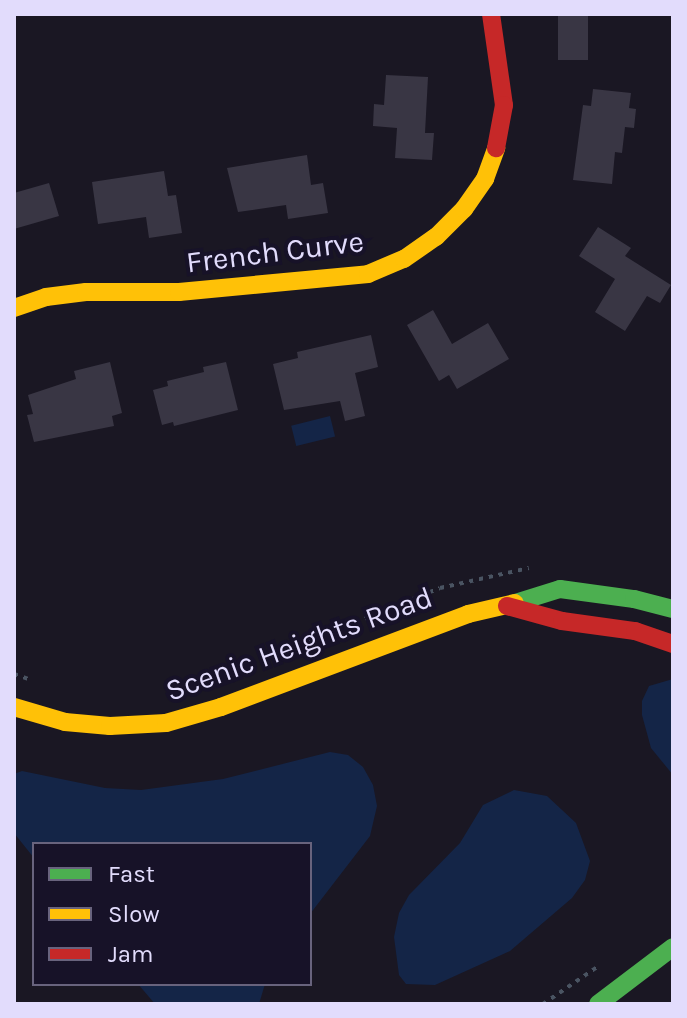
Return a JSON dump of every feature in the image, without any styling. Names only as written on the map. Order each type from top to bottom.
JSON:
[{"type":"street","name":"French Curve","points":[[14,308],[46,297],[86,292],[179,292],[329,280],[368,274],[404,259],[436,237],[464,209],[485,179],[498,142],[504,105],[491,14]]},
{"type":"street","name":"Scenic Heights Road","points":[[14,707],[65,722],[110,726],[166,723],[221,707],[468,614],[507,606],[560,589],[634,599],[673,609]]},
{"type":"street","name":"Scenic Heights Road","points":[[507,606],[562,621],[635,631],[673,644]]},
{"type":"street","points":[[598,1004],[673,947]]},
{"type":"water","points":[[330,416],[335,436],[296,446],[291,426]]},
{"type":"water","points":[[673,679],[673,775],[651,748],[642,715],[642,701],[649,686]]},
{"type":"water","points":[[330,752],[348,755],[363,767],[373,785],[377,806],[370,836],[312,911],[312,842],[32,842],[32,856],[14,833],[14,774],[22,771],[105,788],[141,790],[223,779]]},
{"type":"water","points":[[514,790],[547,796],[576,823],[590,861],[585,880],[572,898],[510,951],[435,985],[406,984],[399,975],[394,937],[399,913],[409,895],[460,843],[483,805]]},
{"type":"water","points":[[140,986],[264,986],[259,1004],[155,1004]]},
{"type":"building","points":[[558,14],[588,14],[588,60],[558,60]]},
{"type":"building","points":[[386,75],[428,77],[425,133],[434,133],[432,160],[395,158],[397,128],[373,126],[374,104],[384,105]]},
{"type":"building","points":[[593,89],[631,93],[629,108],[636,109],[634,128],[625,127],[622,153],[615,152],[612,184],[573,180],[583,105],[591,106]]},
{"type":"building","points":[[307,155],[311,185],[323,183],[328,213],[288,219],[286,205],[238,212],[227,168]]},
{"type":"building","points":[[164,171],[168,196],[176,195],[182,233],[149,238],[146,217],[98,224],[92,182]]},
{"type":"building","points":[[49,183],[59,216],[14,229],[14,193]]},
{"type":"building","points":[[598,227],[631,248],[625,256],[671,285],[660,303],[647,296],[625,331],[595,312],[615,279],[579,256]]},
{"type":"building","points":[[433,310],[452,344],[488,323],[509,359],[457,389],[449,375],[439,381],[407,325]]},
{"type":"building","points":[[371,335],[378,367],[355,373],[365,416],[345,421],[340,401],[284,410],[273,364],[298,358],[297,352]]},
{"type":"building","points":[[110,362],[122,413],[112,416],[114,426],[34,442],[27,415],[33,414],[28,395],[76,379],[74,371]]},
{"type":"building","points":[[226,362],[238,410],[174,426],[173,422],[162,425],[153,390],[168,386],[167,381],[204,372],[203,367]]},
{"type":"traffic: fast","points":[[515,603],[560,589],[634,599],[673,609]]},
{"type":"traffic: fast","points":[[598,1004],[673,947]]},
{"type":"traffic: slow","points":[[14,308],[46,297],[86,292],[179,292],[368,274],[404,259],[436,237],[464,209],[485,179],[496,148]]},
{"type":"traffic: slow","points":[[14,707],[65,722],[110,726],[166,723],[221,707],[468,614],[515,603]]},
{"type":"traffic: jam","points":[[491,14],[504,105],[496,148]]},
{"type":"traffic: jam","points":[[507,606],[562,621],[635,631],[673,644]]}]
